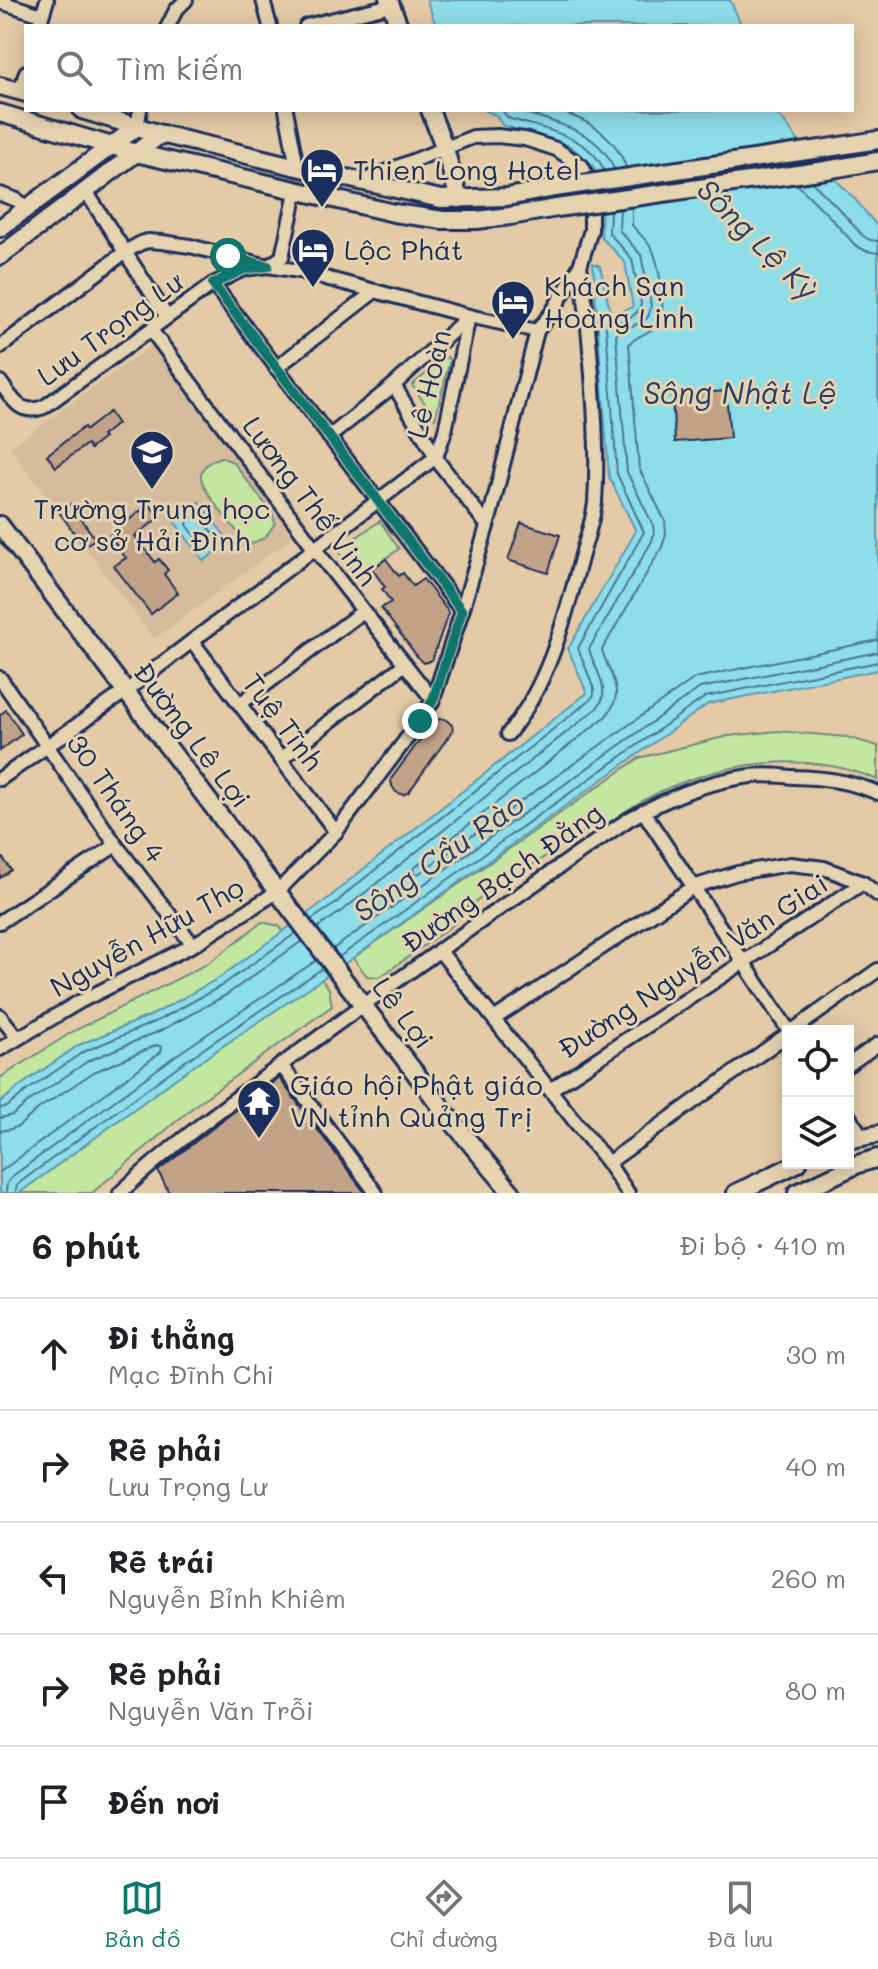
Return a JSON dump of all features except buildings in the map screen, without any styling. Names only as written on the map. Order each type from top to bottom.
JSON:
[{"type":"main road","points":[[390,2],[398,24]]},
{"type":"main road","points":[[0,86],[23,92]]},
{"type":"main road","points":[[0,113],[174,163],[394,213],[443,220],[510,216],[830,170],[878,159],[872,140],[507,197],[441,199],[161,134],[138,118],[96,112]]},
{"type":"main road","points":[[431,112],[459,199]]},
{"type":"main road","points":[[0,228],[110,147],[138,118]]},
{"type":"main road","points":[[60,131],[79,147],[81,157],[74,174]]},
{"type":"main road","points":[[0,256],[161,134]]},
{"type":"main road","points":[[88,188],[130,168],[174,163]]},
{"type":"main road","points":[[296,192],[297,167]]},
{"type":"main road","name":"Đường Lê Lợi","points":[[0,525],[343,977]]},
{"type":"main road","name":"Lê Lợi","points":[[343,977],[456,1126],[512,1193]]},
{"type":"main road","points":[[797,1193],[858,1164],[877,1159],[863,1137]]},
{"type":"main road","points":[[736,1193],[786,1169]]},
{"type":"street","points":[[0,2],[41,21],[47,0]]},
{"type":"street","points":[[169,24],[186,0]]},
{"type":"street","points":[[263,0],[269,24]]},
{"type":"street","points":[[313,24],[390,2]]},
{"type":"street","points":[[286,112],[297,167]]},
{"type":"street","points":[[0,347],[125,252],[141,243],[162,242],[299,271],[537,331],[580,266],[591,230],[591,187],[582,166],[556,149],[525,139],[473,137],[359,182]]},
{"type":"street","points":[[830,170],[878,171]]},
{"type":"street","points":[[88,188],[167,317]]},
{"type":"street","points":[[268,266],[282,257],[296,192]]},
{"type":"street","points":[[0,194],[17,200],[27,208]]},
{"type":"street","name":"Lưu Trọng Lư","points":[[0,382],[17,405],[25,410],[44,407],[213,284],[244,269],[268,266]]},
{"type":"street","points":[[508,734],[523,716],[546,670],[568,606],[594,507],[594,412],[586,296],[580,266]]},
{"type":"street","points":[[213,284],[462,611]]},
{"type":"street","points":[[276,368],[375,291]]},
{"type":"street","points":[[329,437],[394,385],[469,316]]},
{"type":"street","name":"Lê Hoàn","points":[[0,779],[126,691],[436,457],[445,431],[469,316]]},
{"type":"street","name":"Lương Thế Vinh","points":[[151,330],[433,700]]},
{"type":"street","name":"Nguyễn Hữu Thọ","points":[[0,1049],[79,1002],[193,945],[277,892],[336,832],[420,721],[433,700],[462,611],[537,331]]},
{"type":"street","points":[[394,385],[436,457],[487,525]]},
{"type":"street","points":[[240,704],[363,611]]},
{"type":"street","name":"Tuệ Tĩnh","points":[[192,641],[336,832]]},
{"type":"street","points":[[281,759],[405,664]]},
{"type":"street","name":"30 Tháng 4","points":[[0,678],[116,845],[193,945]]},
{"type":"street","name":"Đường Bạch Đằng","points":[[120,1193],[223,1108],[363,1005],[629,819],[661,801],[705,785],[753,775],[825,778],[856,784],[878,793]]},
{"type":"street","points":[[643,811],[785,1025]]},
{"type":"street","points":[[0,922],[116,845]]},
{"type":"street","points":[[494,1019],[693,887],[737,873],[790,864],[824,868],[863,883],[878,895]]},
{"type":"street","name":"Đường Nguyễn Văn Giai","points":[[550,1090],[863,883]]},
{"type":"street","points":[[439,950],[608,1163],[628,1193]]},
{"type":"street","points":[[800,1025],[878,970]]},
{"type":"street","points":[[0,1016],[17,1037]]},
{"type":"street","points":[[608,1163],[782,1038]]},
{"type":"street","points":[[854,1061],[878,1044]]},
{"type":"street","points":[[281,1065],[376,1193]]},
{"type":"shaded area","name":"Trường Trung học cơ sở Hải Đình","points":[[151,346],[295,535],[154,639],[10,448]]},
{"type":"green space","points":[[447,357],[450,360],[435,418],[412,385]]},
{"type":"green space","points":[[221,457],[233,462],[272,513],[275,523],[265,538],[252,543],[244,540],[205,488],[202,470]]},
{"type":"green space","points":[[380,521],[399,549],[358,578],[338,550]]},
{"type":"green space","points":[[778,731],[847,737],[878,746],[878,780],[829,766],[778,762],[727,769],[678,784],[642,801],[608,823],[600,821],[458,913],[457,922],[380,977],[367,976],[353,958],[639,758],[728,736]]},
{"type":"green space","points":[[262,922],[279,926],[284,932],[219,978],[154,1014],[79,1045],[0,1103],[0,1078],[72,1032],[209,963]]},
{"type":"green space","points":[[321,979],[329,989],[332,1006],[198,1103],[92,1193],[19,1193],[186,1071]]},
{"type":"water","points":[[427,0],[730,0],[741,24],[435,24]]},
{"type":"water","name":"Sông Nhật Lệ","points":[[488,112],[777,112],[804,148],[878,227],[878,670],[708,704],[353,958],[186,1071],[19,1193],[0,1193],[0,1103],[79,1045],[154,1014],[219,978],[330,897],[587,693],[568,649],[636,531],[609,477],[593,263],[600,266],[611,315],[633,307],[625,262],[601,237],[602,189],[593,165],[570,146],[502,125],[496,115]]},
{"type":"water","points":[[199,502],[229,541],[204,561],[174,521]]},
{"type":"pier","points":[[817,156],[827,166],[598,207],[598,189]]},
{"type":"place","name":"Thien Long Hotel","points":[[322,209]]},
{"type":"place","name":"Lộc Phát","points":[[313,289]]},
{"type":"place","name":"Khách Sạn Hoàng Linh","points":[[513,341]]},
{"type":"place","name":"Trường Trung học cơ sở Hải Đình","points":[[152,491]]},
{"type":"place","name":"Giáo hội Phật giáo VN tỉnh Quảng Trị","points":[[259,1140]]},
{"type":"route","points":[[228,256],[268,266],[244,269],[213,284],[462,611],[433,700],[420,721]]},
{"type":"water label","name":"Sông Lệ Kỳ","points":[[757,240]]},
{"type":"water label","name":"Sông Cầu Rào","points":[[439,858]]}]
